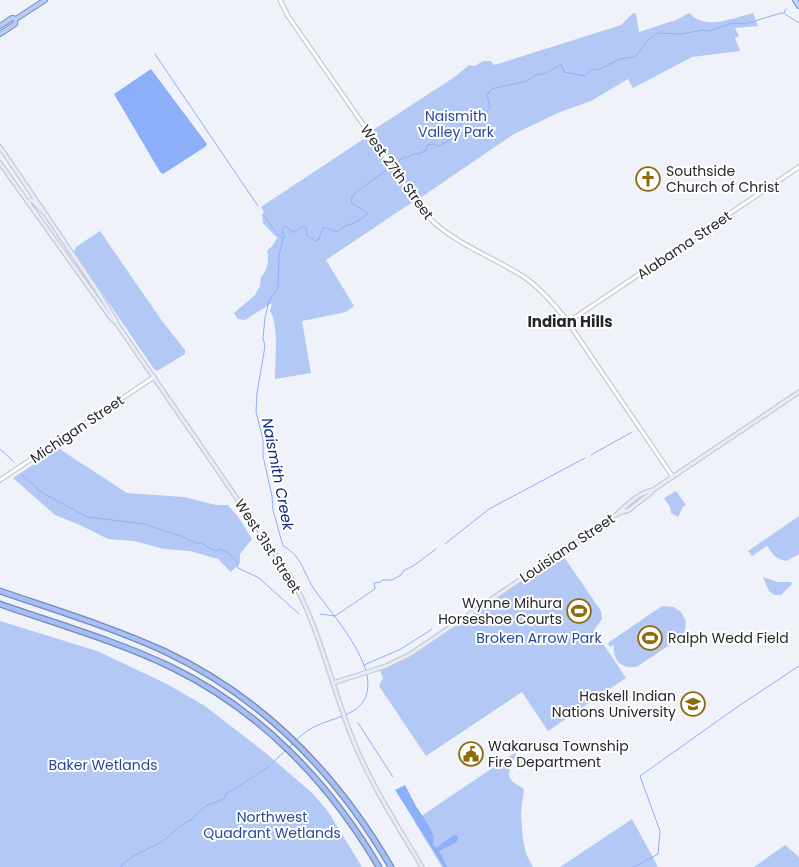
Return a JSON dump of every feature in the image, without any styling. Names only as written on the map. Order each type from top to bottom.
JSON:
[{"type":"highway","points":[[0,26],[12,18],[16,19],[45,0]]},
{"type":"highway","points":[[0,34],[15,24],[16,19]]},
{"type":"highway","points":[[0,591],[124,635],[174,656],[229,687],[303,749],[352,806],[392,867]]},
{"type":"highway","points":[[0,604],[120,646],[173,668],[218,693],[274,736],[294,755],[332,798],[379,867]]},
{"type":"main road","points":[[795,0],[799,6]]},
{"type":"main road","name":"West 31st Street","points":[[1,148],[114,316],[117,324]]},
{"type":"main road","name":"West 31st Street","points":[[0,163],[110,317],[117,324],[294,583],[311,618],[349,730],[370,778],[422,867]]},
{"type":"main road","points":[[27,202],[32,200],[47,216]]},
{"type":"main road","name":"Louisiana Street","points":[[333,683],[391,664],[414,651],[619,513],[629,510],[653,490],[799,392]]},
{"type":"street","name":"West 27th Street","points":[[280,0],[288,16],[422,209],[445,232],[530,281],[546,295],[568,322],[673,477]]},
{"type":"street","name":"Alabama Street","points":[[568,322],[799,167]]},
{"type":"street","name":"Michigan Street","points":[[0,480],[154,377]]},
{"type":"green space","name":"Naismith Valley Park","points":[[633,13],[636,14],[639,32],[676,20],[689,13],[703,21],[720,22],[753,13],[758,26],[735,28],[739,36],[735,38],[740,51],[692,57],[633,88],[628,79],[591,101],[560,112],[514,134],[417,200],[370,132],[456,76],[469,65],[475,66],[483,61],[491,61],[494,65],[621,25]]},
{"type":"green space","name":"Naismith Valley Park","points":[[368,136],[414,201],[326,260],[354,306],[346,312],[302,321],[311,373],[275,379],[276,334],[270,311],[272,303],[245,320],[238,319],[234,313],[255,295],[260,286],[261,277],[267,268],[267,251],[277,238],[263,223],[262,214],[264,212],[261,207]]},
{"type":"green space","points":[[100,231],[162,321],[185,350],[185,354],[157,371],[74,252],[76,247]]},
{"type":"green space","points":[[58,448],[127,493],[184,497],[216,505],[228,505],[252,539],[240,554],[240,563],[231,572],[218,559],[190,551],[164,549],[134,541],[108,539],[55,515],[13,478]]},
{"type":"green space","points":[[676,491],[686,505],[678,517],[671,513],[670,507],[664,498]]},
{"type":"green space","points":[[799,516],[799,554],[787,561],[777,558],[767,546],[752,556],[748,551]]},
{"type":"green space","name":"Broken Arrow Park","points":[[562,554],[601,611],[602,619],[594,630],[626,678],[548,731],[522,692],[426,756],[379,686],[383,678],[380,670],[413,655]]},
{"type":"green space","points":[[763,577],[778,582],[791,582],[792,584],[781,595],[774,595],[769,591]]},
{"type":"green space","points":[[662,606],[674,607],[681,612],[686,621],[685,631],[680,638],[638,666],[623,666],[617,660],[614,645],[610,647],[608,643]]},
{"type":"green space","name":"Baker Wetlands","points":[[0,621],[97,651],[167,684],[205,706],[267,754],[312,793],[327,810],[362,867],[0,867]]},
{"type":"green space","points":[[516,752],[509,775],[513,782],[524,789],[521,813],[523,839],[526,854],[533,867],[442,867],[414,821]]},
{"type":"green space","points":[[632,819],[658,867],[560,867]]},
{"type":"green space","points":[[785,845],[799,857],[799,867],[754,867]]},
{"type":"water","points":[[151,69],[207,144],[163,174],[160,172],[114,94]]},
{"type":"water","points":[[405,785],[429,826],[434,837],[433,844],[436,848],[454,835],[458,836],[457,842],[439,851],[447,867],[444,867],[395,790]]},
{"type":"waterway","name":"Naismith Creek","points":[[366,670],[350,638],[314,589],[298,560],[283,546],[273,510],[272,496],[263,456],[263,439],[256,412],[257,393],[265,346],[263,338],[265,318],[269,301],[278,288],[279,256],[283,238],[285,237],[282,233],[283,228],[286,226],[292,232],[295,232],[303,226],[306,228],[307,235],[315,241],[319,239],[323,227],[337,232],[359,220],[367,212],[351,203],[355,193],[404,157],[419,154],[426,150],[427,145],[433,144],[438,146],[450,140],[459,126],[466,120],[484,117],[490,106],[487,96],[491,89],[527,81],[536,75],[547,73],[561,64],[564,72],[585,76],[592,69],[598,70],[620,59],[635,57],[647,41],[657,33],[681,34],[704,30],[709,31],[732,23],[745,24],[784,13],[786,9]]},
{"type":"waterway","points":[[785,14],[799,23]]},
{"type":"waterway","points":[[155,54],[258,206]]},
{"type":"waterway","points":[[264,215],[282,238]]},
{"type":"waterway","points":[[591,455],[632,432]]},
{"type":"waterway","points":[[0,449],[14,462]]},
{"type":"waterway","points":[[445,544],[489,509],[585,458]]},
{"type":"waterway","points":[[21,474],[41,492],[87,517],[145,524],[179,535],[195,543],[201,543],[215,551],[220,549],[230,554],[237,562],[238,568],[259,578],[299,614]]},
{"type":"waterway","points":[[320,614],[335,616],[375,589],[374,583],[381,582],[382,580],[392,580],[436,549]]},
{"type":"waterway","points":[[440,625],[448,620]]},
{"type":"waterway","points":[[364,665],[401,649],[432,629]]},
{"type":"waterway","points":[[634,867],[658,854],[660,831],[640,776],[799,666]]},
{"type":"waterway","name":"Naismith Creek","points":[[288,748],[312,728],[345,715],[361,705],[366,697],[368,687],[367,674]]},
{"type":"waterway","points":[[358,723],[393,777]]},
{"type":"waterway","name":"Naismith Creek","points":[[272,763],[285,751]]},
{"type":"waterway","name":"Naismith Creek","points":[[120,867],[130,858],[167,838],[182,825],[192,820],[203,808],[224,799],[226,794],[269,766]]},
{"type":"place","name":"Southside Church of Christ","points":[[648,179]]},
{"type":"place","name":"Wynne Mihura Horseshoe Courts","points":[[579,611]]},
{"type":"place","name":"Ralph Wedd Field","points":[[650,638]]},
{"type":"place","name":"Haskell Indian Nations University","points":[[693,704]]},
{"type":"place","name":"Wakarusa Township Fire Department","points":[[471,754]]},
{"type":"district","name":"Indian Hills","points":[[570,321]]},
{"type":"park label","name":"Northwest Quadrant Wetlands","points":[[272,826]]}]
